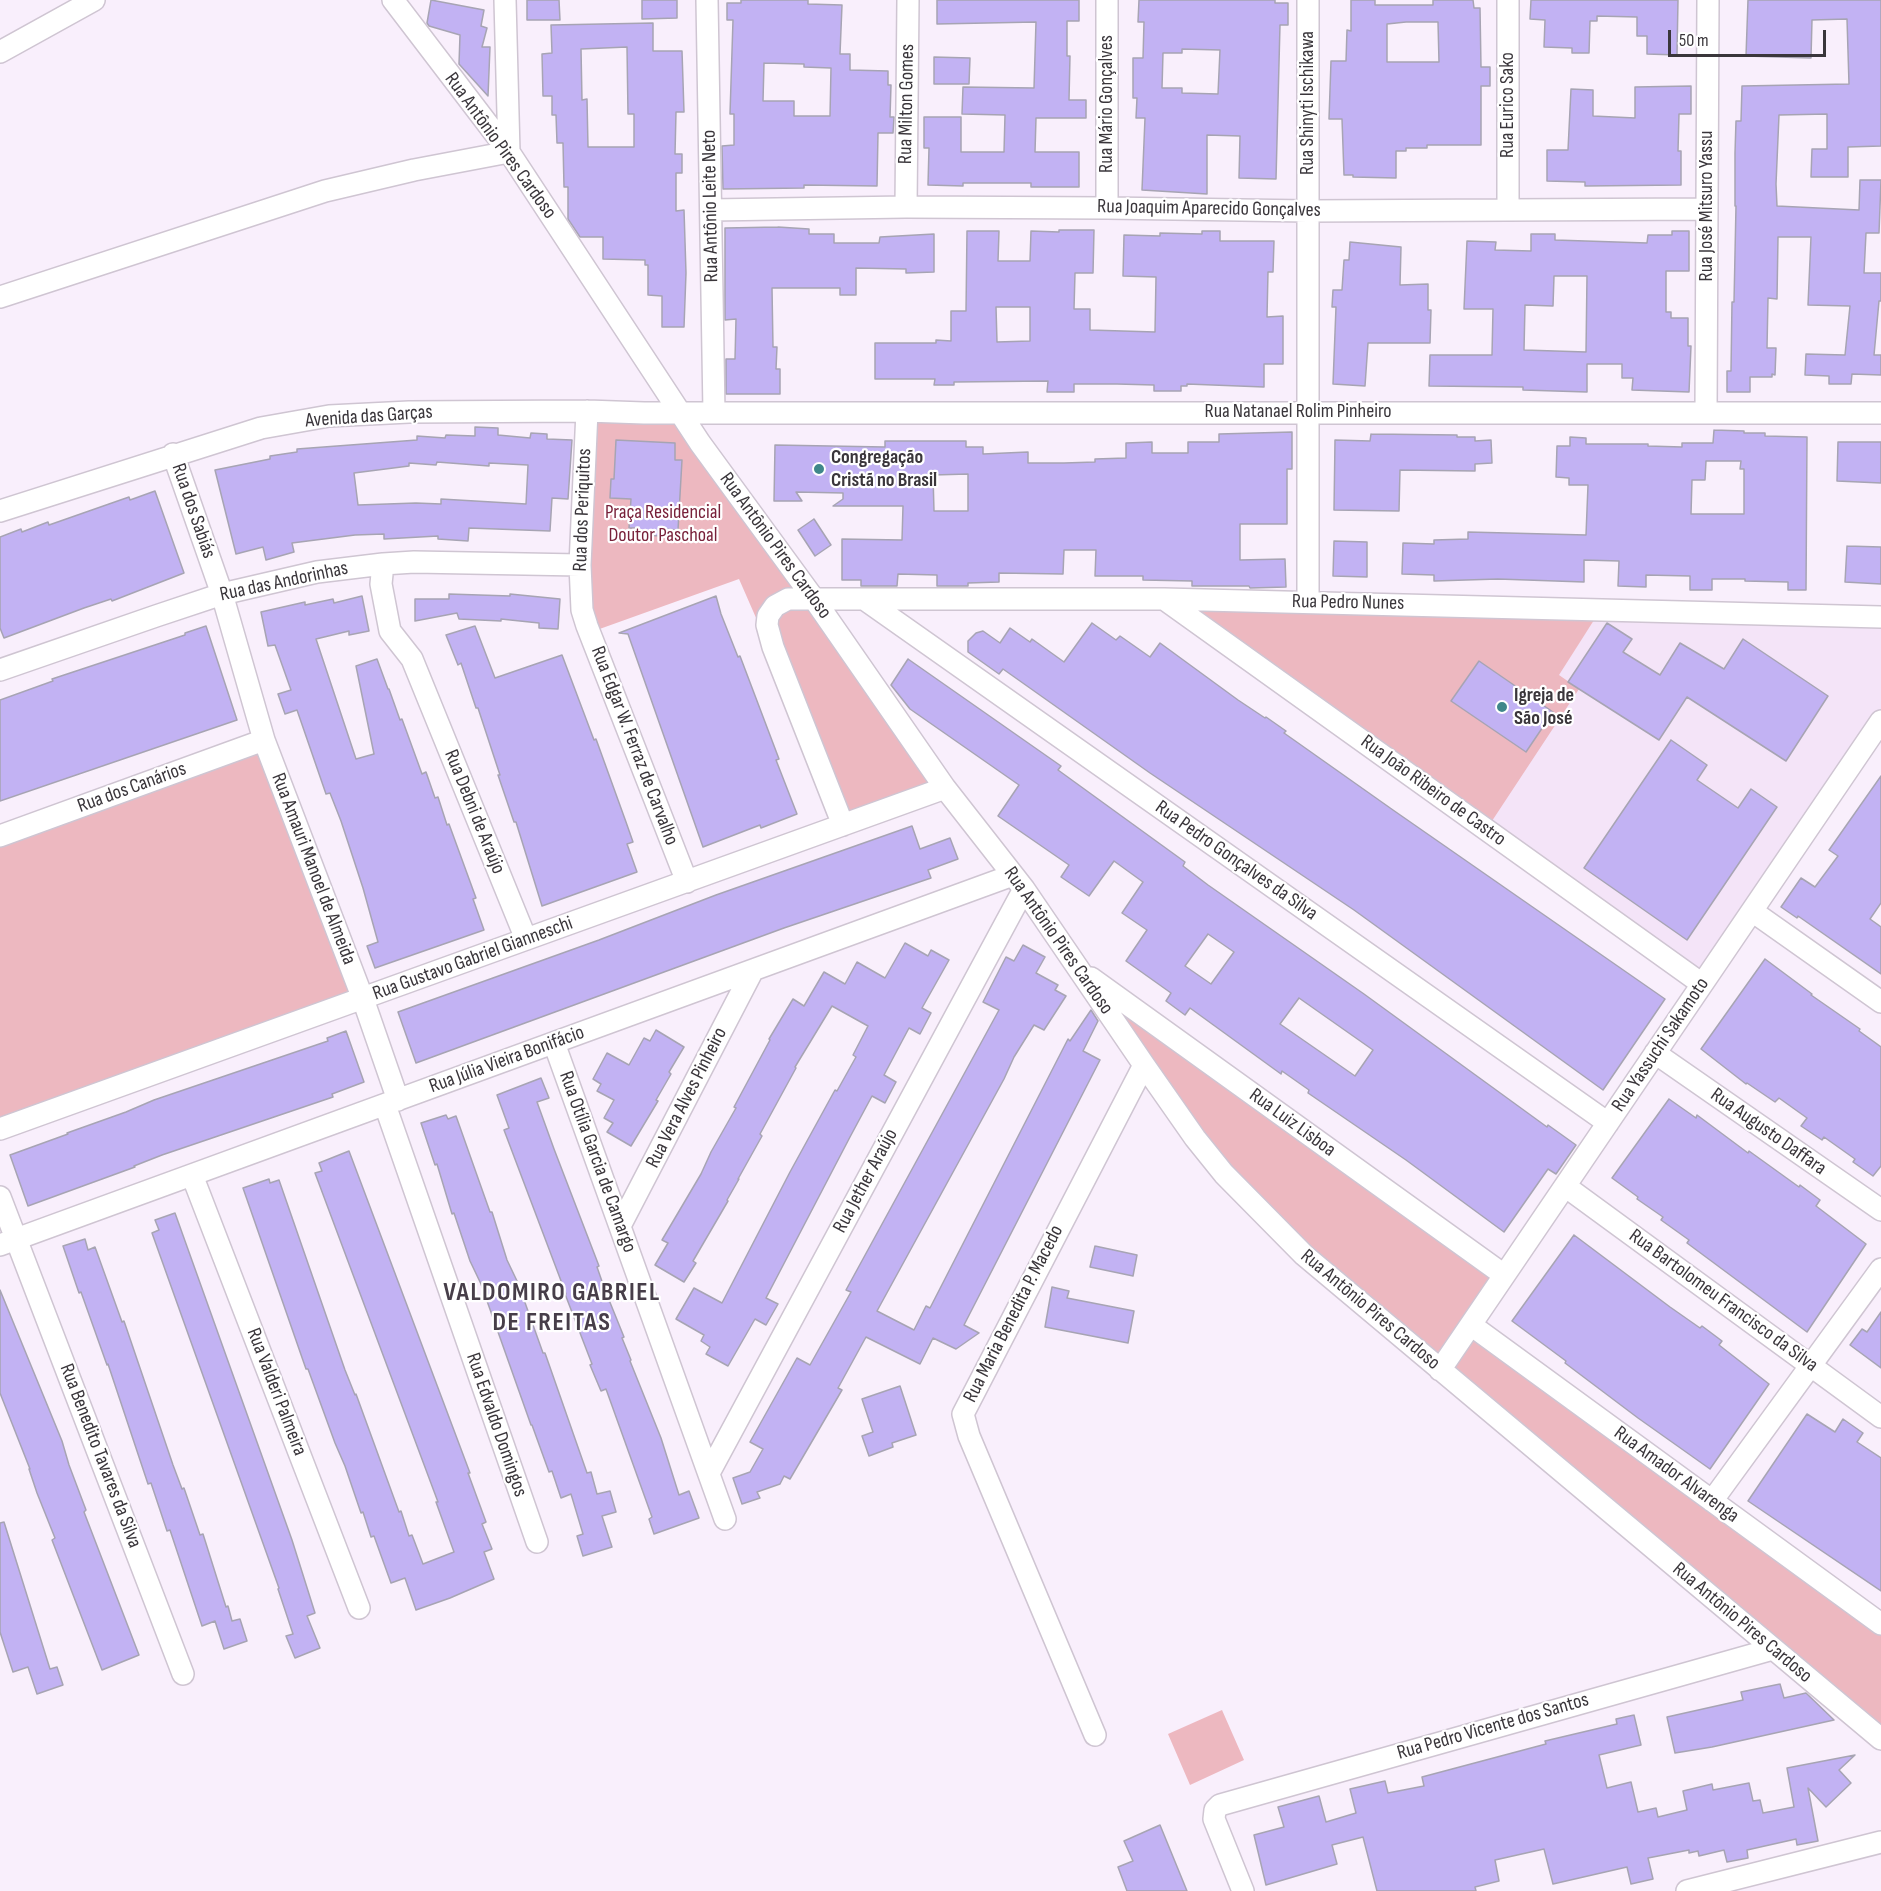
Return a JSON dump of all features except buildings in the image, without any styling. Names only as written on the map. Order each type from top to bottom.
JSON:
[{"type":"street","points":[[0,52],[94,0]]},
{"type":"street","name":"Rua Antônio Pires Cardoso","points":[[393,0],[509,152],[680,412],[814,599],[945,788],[1018,882],[1144,1065],[1224,1174],[1304,1255],[1881,1739]]},
{"type":"street","points":[[0,297],[325,191],[414,170],[509,152],[505,0]]},
{"type":"street","name":"Rua Antônio Leite Neto","points":[[707,0],[714,412]]},
{"type":"street","name":"Rua Milton Gomes","points":[[906,207],[909,0]]},
{"type":"street","name":"Rua Mário Gonçalves","points":[[1107,0],[1107,208]]},
{"type":"street","name":"Rua Shinyti Ischikawa","points":[[1308,0],[1308,602]]},
{"type":"street","name":"Rua Eurico Sako","points":[[1508,0],[1508,210]]},
{"type":"street","name":"Rua José Mitsuro Yassu","points":[[1706,412],[1708,0]]},
{"type":"street","name":"Rua Joaquim Aparecido Gonçalves","points":[[711,210],[906,207],[1308,211],[1707,209]]},
{"type":"street","name":"Rua dos Periquitos","points":[[582,610],[580,566],[587,411]]},
{"type":"street","name":"Avenida das Garças","points":[[0,511],[173,454],[261,428],[329,416],[409,412],[680,412]]},
{"type":"street","name":"Rua Natanael Rolim Pinheiro","points":[[680,412],[1881,413]]},
{"type":"street","name":"Rua dos Sabiás","points":[[173,454],[222,594],[264,740]]},
{"type":"street","name":"Rua das Andorinhas","points":[[0,670],[222,594],[317,572],[383,564],[580,566]]},
{"type":"street","name":"Rua Debni de Araújo","points":[[383,564],[381,584],[390,631],[412,659],[526,939]]},
{"type":"street","name":"Rua Pedro Nunes","points":[[843,825],[773,647],[767,624],[771,611],[780,602],[814,599],[1164,599],[1881,617]]},
{"type":"street","name":"Rua Pedro Gonçalves da Silva","points":[[864,599],[1608,1123]]},
{"type":"street","name":"Rua João Ribeiro de Castro","points":[[1164,599],[1702,984]]},
{"type":"street","name":"Rua Edgar W. Ferraz de Carvalho","points":[[582,610],[687,882]]},
{"type":"street","name":"Rua Yassuchi Sakamoto","points":[[1440,1370],[1881,721]]},
{"type":"street","name":"Rua dos Canários","points":[[0,836],[264,740]]},
{"type":"street","name":"Rua Amauri Manoel de Almeida","points":[[264,740],[363,999],[391,1102]]},
{"type":"street","name":"Rua Gustavo Gabriel Gianneschi","points":[[0,1129],[945,788]]},
{"type":"street","name":"Rua Júlia Vieira Bonifácio","points":[[8,1242],[753,970],[1018,882]]},
{"type":"street","name":"Rua Jether Araújo","points":[[709,1473],[1018,882]]},
{"type":"street","points":[[1752,911],[1881,1002]]},
{"type":"street","name":"Rua Vera Alves Pinheiro","points":[[620,1226],[753,970]]},
{"type":"street","name":"Rua Luiz Lisboa","points":[[1080,970],[1504,1275]]},
{"type":"street","name":"Rua Otília Garcia de Camargo","points":[[554,1043],[725,1519]]},
{"type":"street","name":"Rua Augusto Daffara","points":[[1655,1053],[1881,1210]]},
{"type":"street","name":"Rua Maria Benedita P. Macedo","points":[[1095,1735],[974,1446],[963,1414],[1144,1065]]},
{"type":"street","name":"Rua Edvaldo Domingos","points":[[391,1102],[537,1542]]},
{"type":"street","name":"Rua Valderi Palmeira","points":[[192,1175],[359,1608]]},
{"type":"street","name":"Rua Bartolomeu Francisco da Silva","points":[[1565,1186],[1881,1417]]},
{"type":"street","name":"Rua Benedito Tavares da Silva","points":[[0,1197],[8,1242],[183,1674]]},
{"type":"street","points":[[1712,1501],[1881,1269]]},
{"type":"street","name":"Rua Amador Alvarenga","points":[[1471,1325],[1881,1624]]},
{"type":"street","name":"Rua Pedro Vicente dos Santos","points":[[1243,1891],[1214,1819],[1215,1810],[1228,1802],[1773,1649]]},
{"type":"street","points":[[1688,1891],[1881,1842]]},
{"type":"shaded area","points":[[1596,617],[1881,621],[1881,721],[1702,984],[1486,829],[1558,675]]},
{"type":"green space","name":"Praça Residencial Doutor Paschoal","points":[[592,415],[679,418],[939,786],[845,821],[739,579],[594,631],[589,609]]},
{"type":"green space","points":[[1180,605],[1596,617],[1559,675],[1579,689],[1490,824]]},
{"type":"green space","points":[[264,740],[363,999],[0,1129],[0,836]]},
{"type":"green space","points":[[1096,981],[1504,1275],[1471,1324],[1881,1624],[1881,1738],[1235,1186]]},
{"type":"green space","points":[[1222,1710],[1244,1760],[1190,1785],[1168,1734]]},
{"type":"place","name":"Congregação Cristã no Brasil","points":[[819,469]]},
{"type":"place","name":"Igreja de São José","points":[[1502,707]]},
{"type":"district","name":"VALDOMIRO GABRIEL DE FREITAS","points":[[552,1308]]}]
